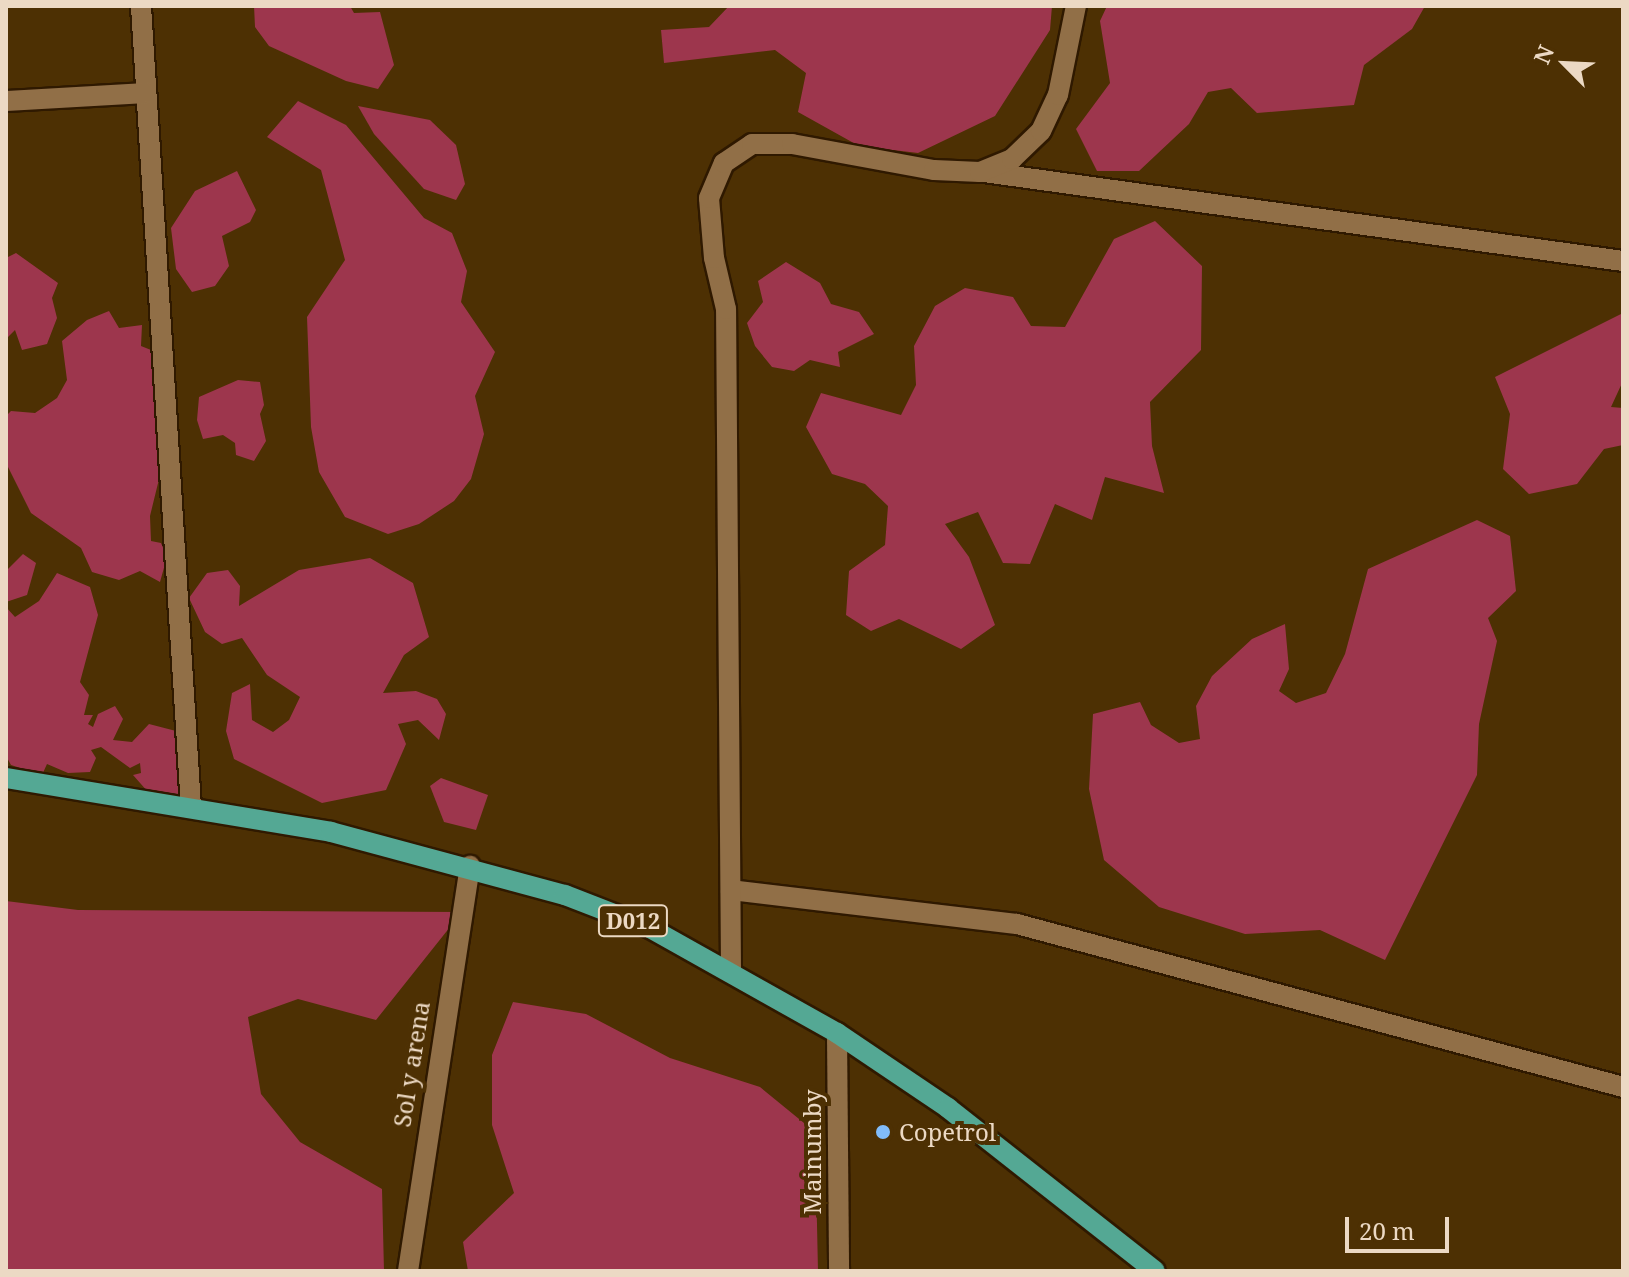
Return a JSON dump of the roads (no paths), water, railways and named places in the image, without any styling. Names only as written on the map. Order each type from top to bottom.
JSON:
[{"type":"main road","name":"D012","points":[[13,779],[331,832],[470,866],[565,895],[731,969],[837,1033],[948,1108],[1155,1271]]},
{"type":"street","points":[[141,6],[191,807]]},
{"type":"street","points":[[980,172],[1012,159],[1041,131],[1058,95],[1076,6]]},
{"type":"street","points":[[6,101],[145,93]]},
{"type":"street","points":[[731,969],[726,309],[714,258],[709,198],[724,163],[752,144],[792,144],[918,168],[980,172],[1623,261]]},
{"type":"street","name":"Sol y arena","points":[[408,1271],[470,866]]},
{"type":"street","points":[[731,890],[1017,924],[1623,1087]]},
{"type":"street","name":"Mainumby","points":[[837,1033],[839,1271]]},
{"type":"place","name":"Copetrol","points":[[883,1132]]}]
